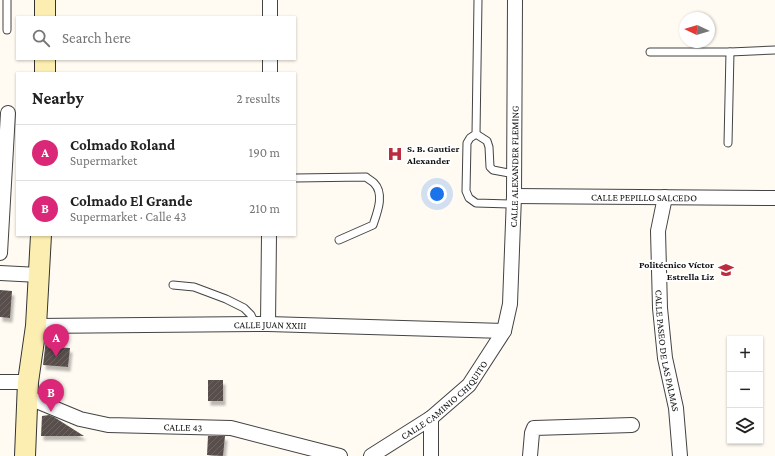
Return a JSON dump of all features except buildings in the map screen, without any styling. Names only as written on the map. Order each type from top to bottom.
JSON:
[{"type":"main road","points":[[45,0],[45,16]]},
{"type":"main road","points":[[45,60],[45,72]]},
{"type":"main road","points":[[25,456],[28,389],[36,326],[41,236]]},
{"type":"street","points":[[270,0],[270,16]]},
{"type":"street","name":"CALLE ALEXANDER FLEMING","points":[[504,332],[510,304],[514,200],[515,0]]},
{"type":"street","points":[[270,60],[270,72]]},
{"type":"street","points":[[0,253],[8,113]]},
{"type":"street","name":"CALLE PEPILLO SALCEDO","points":[[514,200],[665,197],[775,198]]},
{"type":"street","name":"CALLE PASEO DE LAS PALMAS","points":[[665,197],[658,231],[660,308],[664,358],[676,408],[680,456]]},
{"type":"street","points":[[262,324],[269,236]]},
{"type":"street","points":[[0,273],[39,275]]},
{"type":"street","name":"CALLE JUAN XXIII","points":[[36,326],[262,324],[504,332]]},
{"type":"street","name":"CALLE CAMINIO CHIQUITO","points":[[371,456],[431,418],[469,385],[504,332]]},
{"type":"street","points":[[0,382],[28,389]]},
{"type":"street","name":"CALLE 43","points":[[28,389],[80,419],[108,425],[231,428],[340,456]]},
{"type":"street","points":[[431,418],[431,456]]},
{"type":"street","points":[[530,456],[532,432],[534,428],[632,425]]},
{"type":"lane","points":[[7,0],[7,30]]},
{"type":"lane","points":[[476,134],[478,0]]},
{"type":"lane","points":[[650,52],[730,52],[775,50]]},
{"type":"lane","points":[[728,143],[730,52]]},
{"type":"lane","points":[[476,134],[487,141],[490,167],[493,170],[514,174]]},
{"type":"lane","points":[[476,134],[470,138],[467,143],[466,191],[469,198],[476,203],[514,200]]},
{"type":"lane","points":[[296,178],[366,177],[374,183],[378,191],[379,207],[373,225],[339,240]]},
{"type":"lane","points":[[173,285],[194,287],[226,299],[244,308],[262,324]]},
{"type":"place","name":"S. B. Gautier Alexander","points":[[395,154]]},
{"type":"place","name":"Politécnico Víctor Estrella Liz","points":[[726,270]]},
{"type":"place","name":"Colmado Roland","points":[[56,357]]},
{"type":"place","name":"Colmado El Grande","points":[[51,412]]}]
